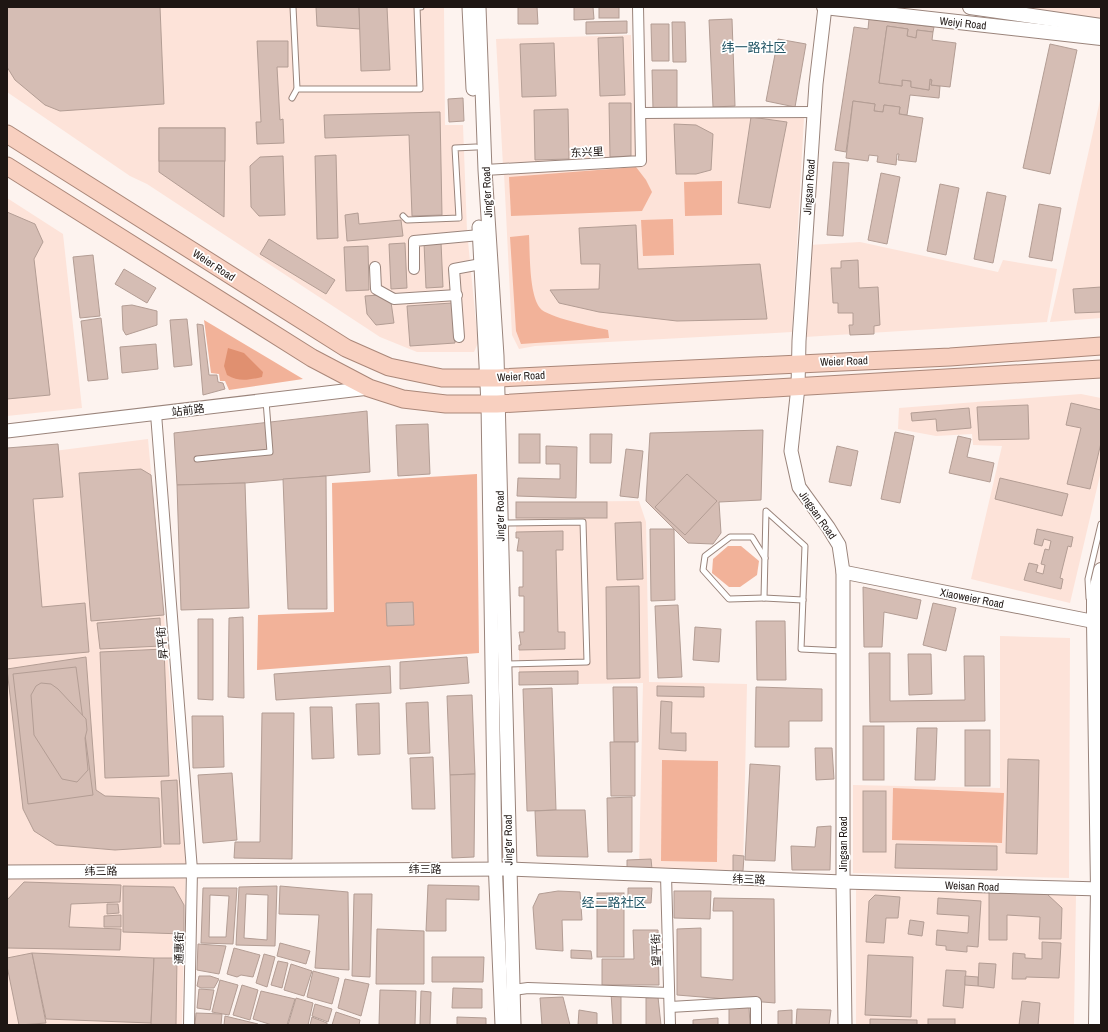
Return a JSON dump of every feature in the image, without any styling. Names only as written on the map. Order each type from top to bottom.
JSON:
[{"type":"highway","name":"Weier Road","points":[[7,134],[346,348],[389,367],[442,378],[492,378],[950,357],[1101,346]]},
{"type":"highway","name":"Weier Road","points":[[7,166],[312,358],[369,388],[403,399],[446,404],[492,404],[1101,369]]},
{"type":"main road","name":"Weiyi Road","points":[[825,7],[1101,38]]},
{"type":"main road","name":"Weiyi Road","points":[[976,7],[1101,26]]},
{"type":"main road","points":[[1096,1025],[1099,889],[1097,622],[1094,599],[1101,570]]},
{"type":"main road","points":[[1097,622],[1101,608]]},
{"type":"street","name":"Jing'er Road","points":[[469,7],[481,264],[492,378]]},
{"type":"street","name":"Jing'er Road","points":[[479,7],[492,378],[495,869],[502,1025]]},
{"type":"street","name":"东兴里","points":[[485,170],[641,161],[638,7]]},
{"type":"street","name":"Jingsan Road","points":[[825,7],[814,112],[798,363],[798,387],[791,451],[799,487],[828,527],[838,545],[843,572],[843,882],[845,1025]]},
{"type":"street","points":[[641,113],[814,112]]},
{"type":"street","points":[[414,269],[414,241],[480,235]]},
{"type":"street","points":[[459,337],[454,269],[481,264]]},
{"type":"street","points":[[375,267],[376,289],[394,299],[457,295]]},
{"type":"street","name":"站前路","points":[[7,431],[369,388]]},
{"type":"street","name":"Jing'er Road","points":[[492,404],[500,523],[514,1025]]},
{"type":"street","name":"昇平街","points":[[156,414],[192,870]]},
{"type":"street","name":"Xiaoweier Road","points":[[843,572],[1097,622]]},
{"type":"street","name":"纬三路","points":[[7,872],[509,869],[843,882]]},
{"type":"street","name":"通惠街","points":[[189,1025],[192,870]]},
{"type":"street","name":"望平街","points":[[666,875],[670,1025]]},
{"type":"street","name":"Weisan Road","points":[[843,882],[1099,889]]},
{"type":"street","points":[[513,990],[528,988],[669,993]]},
{"type":"street","points":[[670,1007],[756,1002],[756,1025]]},
{"type":"lane","points":[[292,98],[297,89],[293,7]]},
{"type":"lane","points":[[297,89],[420,89],[417,8],[422,7]]},
{"type":"lane","points":[[403,216],[407,220],[460,218],[455,148],[476,147]]},
{"type":"lane","points":[[197,459],[270,452],[266,400]]},
{"type":"lane","points":[[764,598],[766,511],[805,546],[801,649],[843,651]]},
{"type":"lane","points":[[500,523],[583,522],[587,662],[504,664]]},
{"type":"lane","points":[[1097,622],[1089,600],[1088,578],[1101,524]]},
{"type":"lane","points":[[765,558],[752,537],[730,537],[705,556],[703,570],[729,599],[764,598],[803,600]]},
{"type":"shaded area","points":[[7,7],[444,7],[445,125],[463,125],[467,231],[478,343],[474,352],[417,352],[380,337],[147,184],[130,176],[7,92]]},
{"type":"shaded area","points":[[982,7],[1101,7],[1101,23]]},
{"type":"shaded area","points":[[631,35],[637,158],[503,166],[496,39]]},
{"type":"shaded area","points":[[1101,96],[1101,318],[1050,322],[1062,271]]},
{"type":"shaded area","points":[[645,117],[804,118],[792,332],[535,346],[519,349],[512,335],[504,173],[644,165]]},
{"type":"shaded area","points":[[636,167],[646,180],[652,192],[642,211],[511,216],[509,177]]},
{"type":"shaded area","points":[[722,181],[722,215],[685,216],[684,182]]},
{"type":"shaded area","points":[[7,198],[63,234],[82,408],[7,416]]},
{"type":"shaded area","points":[[673,219],[674,255],[643,256],[641,220]]},
{"type":"shaded area","points":[[529,235],[532,284],[536,302],[540,308],[551,315],[608,330],[609,338],[521,344],[516,331],[510,237]]},
{"type":"shaded area","points":[[860,242],[998,272],[1003,260],[1057,269],[1047,322],[805,337],[809,245]]},
{"type":"shaded area","points":[[204,320],[303,379],[229,390],[225,381],[220,381],[219,374],[211,373]]},
{"type":"shaded area","points":[[228,348],[244,353],[263,372],[262,377],[244,380],[236,379],[227,375],[224,366]]},
{"type":"shaded area","points":[[1081,394],[1101,398],[1101,471],[1070,603],[971,579],[1002,446],[973,445],[972,434],[936,436],[898,429],[899,408]]},
{"type":"shaded area","points":[[148,439],[186,862],[182,1025],[7,1025],[7,457]]},
{"type":"shaded area","points":[[477,474],[479,653],[257,670],[258,615],[334,612],[332,483]]},
{"type":"shaded area","points":[[639,501],[646,522],[649,682],[747,684],[743,871],[639,869],[643,683],[519,685],[519,632],[524,632],[524,597],[519,596],[519,587],[523,586],[523,551],[517,551],[517,547],[519,546],[519,538],[516,538],[516,502]]},
{"type":"shaded area","points":[[728,546],[741,546],[759,561],[757,575],[740,587],[729,587],[712,573],[713,559]]},
{"type":"shaded area","points":[[1000,636],[1070,638],[1069,878],[853,873],[853,785],[1000,788]]},
{"type":"shaded area","points":[[662,760],[718,761],[717,862],[661,861]]},
{"type":"shaded area","points":[[893,788],[1004,793],[1002,843],[892,840]]},
{"type":"shaded area","points":[[856,889],[1076,894],[1074,1025],[856,1025]]},
{"type":"building","points":[[7,7],[160,7],[164,104],[60,111],[45,105],[15,80],[7,67]]},
{"type":"building","points":[[316,7],[359,7],[360,29],[317,26]]},
{"type":"building","points":[[359,7],[387,7],[390,70],[361,71]]},
{"type":"building","points":[[518,7],[537,7],[538,24],[518,24]]},
{"type":"building","points":[[574,7],[593,7],[594,19],[574,20]]},
{"type":"building","points":[[599,7],[619,7],[619,18],[599,18]]},
{"type":"building","points":[[732,19],[735,106],[713,107],[709,20]]},
{"type":"building","points":[[869,19],[934,27],[933,32],[917,30],[916,38],[907,36],[908,29],[887,26],[879,83],[902,86],[902,80],[911,81],[911,87],[929,90],[930,79],[932,80],[931,85],[940,86],[939,98],[910,95],[907,115],[899,114],[900,107],[884,105],[883,112],[874,111],[875,104],[853,101],[846,152],[835,150],[854,27],[868,29]]},
{"type":"building","points":[[627,21],[627,33],[586,34],[586,22]]},
{"type":"building","points":[[672,22],[685,22],[686,62],[673,62]]},
{"type":"building","points":[[651,24],[669,24],[669,61],[652,61]]},
{"type":"building","points":[[887,26],[908,29],[907,36],[916,38],[917,30],[933,32],[932,40],[956,43],[950,87],[931,85],[932,80],[930,79],[929,90],[911,87],[911,81],[902,80],[902,86],[879,83]]},
{"type":"building","points":[[623,37],[625,95],[600,96],[598,38]]},
{"type":"building","points":[[778,39],[806,44],[795,107],[766,101]]},
{"type":"building","points":[[257,41],[288,41],[288,67],[277,67],[280,120],[283,119],[284,143],[257,144],[256,122],[261,122]]},
{"type":"building","points":[[554,43],[556,96],[522,97],[520,44]]},
{"type":"building","points":[[1050,44],[1077,50],[1050,174],[1023,168]]},
{"type":"building","points":[[652,70],[677,70],[677,109],[653,109]]},
{"type":"building","points":[[463,98],[464,121],[449,122],[448,99]]},
{"type":"building","points":[[853,101],[875,104],[874,111],[883,112],[884,105],[900,107],[899,114],[923,118],[916,162],[898,160],[899,154],[897,154],[896,165],[877,162],[878,156],[869,155],[868,161],[846,158]]},
{"type":"building","points":[[609,103],[631,103],[631,156],[610,157]]},
{"type":"building","points":[[568,109],[569,159],[535,160],[534,110]]},
{"type":"building","points":[[440,112],[442,215],[412,216],[409,135],[325,138],[324,115]]},
{"type":"building","points":[[751,117],[787,122],[770,208],[738,203]]},
{"type":"building","points":[[674,124],[696,125],[713,134],[711,170],[696,174],[676,174]]},
{"type":"building","points":[[159,128],[225,128],[224,217],[159,172]]},
{"type":"building","points":[[159,128],[225,128],[225,161],[159,161]]},
{"type":"building","points":[[336,155],[338,238],[317,239],[315,156]]},
{"type":"building","points":[[283,156],[285,215],[259,216],[251,207],[250,166],[260,157]]},
{"type":"building","points":[[833,162],[849,163],[843,236],[827,235]]},
{"type":"building","points":[[881,173],[900,177],[887,244],[868,240]]},
{"type":"building","points":[[940,184],[959,188],[946,255],[927,251]]},
{"type":"building","points":[[987,192],[1006,196],[993,263],[974,259]]},
{"type":"building","points":[[1039,204],[1061,208],[1052,261],[1029,257]]},
{"type":"building","points":[[7,212],[35,224],[43,242],[34,259],[50,395],[7,399]]},
{"type":"building","points":[[358,213],[359,224],[401,220],[403,236],[347,241],[345,215]]},
{"type":"building","points":[[636,225],[638,269],[760,264],[767,319],[677,321],[599,312],[559,303],[550,290],[599,289],[600,264],[581,264],[579,228]]},
{"type":"building","points":[[269,239],[335,280],[326,294],[260,254]]},
{"type":"building","points":[[441,242],[443,287],[426,288],[424,243]]},
{"type":"building","points":[[405,243],[407,288],[391,289],[389,244]]},
{"type":"building","points":[[368,246],[369,290],[346,291],[344,247]]},
{"type":"building","points":[[93,255],[100,316],[80,318],[73,257]]},
{"type":"building","points":[[858,260],[859,288],[878,287],[880,325],[874,326],[874,334],[850,335],[849,325],[853,325],[853,313],[838,313],[838,303],[833,303],[831,268],[841,268],[841,261]]},
{"type":"building","points":[[124,269],[156,288],[147,303],[115,284]]},
{"type":"building","points":[[1101,287],[1101,312],[1075,313],[1073,289]]},
{"type":"building","points":[[379,295],[391,302],[394,323],[376,325],[367,314],[365,296]]},
{"type":"building","points":[[452,303],[455,343],[410,346],[407,306]]},
{"type":"building","points":[[132,305],[157,311],[157,325],[126,335],[123,330],[122,306]]},
{"type":"building","points":[[101,318],[108,379],[88,381],[81,321]]},
{"type":"building","points":[[187,319],[192,365],[174,367],[170,320]]},
{"type":"building","points":[[197,324],[203,325],[209,375],[217,375],[218,382],[223,383],[225,389],[203,395]]},
{"type":"building","points":[[156,344],[158,369],[122,373],[120,347]]},
{"type":"building","points":[[1071,403],[1101,410],[1101,443],[1090,489],[1067,484],[1081,428],[1066,425]]},
{"type":"building","points":[[1028,405],[1029,439],[979,440],[977,407]]},
{"type":"building","points":[[969,408],[971,428],[937,431],[936,419],[912,421],[911,413]]},
{"type":"building","points":[[367,411],[370,472],[245,483],[177,485],[174,433]]},
{"type":"building","points":[[428,424],[430,474],[398,476],[396,425]]},
{"type":"building","points":[[763,430],[761,500],[719,502],[721,533],[713,544],[688,543],[646,501],[650,433]]},
{"type":"building","points":[[895,432],[914,436],[900,503],[881,499]]},
{"type":"building","points":[[519,434],[540,434],[540,463],[519,463]]},
{"type":"building","points":[[590,434],[612,434],[611,463],[590,463]]},
{"type":"building","points":[[958,436],[971,439],[967,457],[994,463],[990,482],[949,473]]},
{"type":"building","points":[[58,444],[63,497],[33,499],[42,607],[85,603],[89,652],[7,659],[7,448]]},
{"type":"building","points":[[546,446],[577,447],[576,498],[517,496],[518,478],[560,479],[560,464],[546,464]]},
{"type":"building","points":[[837,446],[858,451],[851,486],[829,482]]},
{"type":"building","points":[[626,449],[643,451],[638,498],[620,496]]},
{"type":"building","points":[[141,469],[151,475],[164,615],[91,621],[79,473]]},
{"type":"building","points":[[687,474],[717,501],[685,535],[655,507]]},
{"type":"building","points":[[326,476],[327,609],[288,609],[283,479]]},
{"type":"building","points":[[1000,478],[1068,494],[1062,516],[995,499]]},
{"type":"building","points":[[245,483],[249,608],[181,610],[177,485]]},
{"type":"building","points":[[516,502],[607,502],[607,518],[516,518]]},
{"type":"building","points":[[641,522],[643,579],[617,580],[615,523]]},
{"type":"building","points":[[650,529],[674,529],[675,600],[651,601]]},
{"type":"building","points":[[1037,529],[1073,537],[1071,547],[1068,546],[1060,578],[1063,579],[1061,589],[1024,580],[1029,563],[1038,565],[1036,572],[1043,574],[1045,565],[1041,564],[1045,549],[1049,550],[1051,541],[1044,539],[1042,546],[1034,544]]},
{"type":"building","points":[[563,531],[563,550],[556,550],[558,632],[565,632],[565,649],[519,650],[519,645],[521,645],[519,632],[524,632],[524,596],[519,596],[519,587],[523,587],[523,551],[517,551],[519,538],[516,538],[516,532]]},
{"type":"building","points":[[639,586],[640,678],[607,679],[606,587]]},
{"type":"building","points":[[863,587],[921,600],[917,619],[884,612],[882,647],[864,647]]},
{"type":"building","points":[[413,602],[414,625],[387,626],[386,603]]},
{"type":"building","points":[[933,603],[956,608],[946,651],[923,645]]},
{"type":"building","points":[[678,605],[682,677],[658,678],[655,606]]},
{"type":"building","points":[[243,617],[244,698],[228,697],[229,618]]},
{"type":"building","points":[[160,618],[161,646],[100,649],[97,623]]},
{"type":"building","points":[[198,619],[213,619],[213,700],[198,699]]},
{"type":"building","points":[[756,621],[785,621],[786,680],[757,680]]},
{"type":"building","points":[[695,627],[721,629],[719,662],[693,660]]},
{"type":"building","points":[[164,649],[169,776],[105,778],[100,652]]},
{"type":"building","points":[[869,653],[890,653],[890,701],[965,700],[964,656],[984,656],[985,721],[870,722]]},
{"type":"building","points":[[908,654],[931,654],[932,694],[909,695]]},
{"type":"building","points":[[86,657],[96,790],[105,796],[159,798],[161,847],[115,850],[56,845],[34,831],[23,809],[7,669]]},
{"type":"building","points":[[467,657],[469,683],[400,689],[400,662]]},
{"type":"building","points":[[390,666],[391,693],[276,700],[274,674]]},
{"type":"building","points":[[76,667],[93,795],[28,804],[13,674]]},
{"type":"building","points":[[578,671],[578,684],[519,685],[519,672]]},
{"type":"building","points":[[41,683],[51,684],[58,689],[86,719],[87,730],[85,738],[88,770],[77,782],[62,779],[34,735],[31,695],[36,686]]},
{"type":"building","points":[[657,686],[704,687],[704,697],[657,696]]},
{"type":"building","points":[[613,687],[637,687],[638,742],[614,742]]},
{"type":"building","points":[[756,687],[822,689],[822,721],[789,721],[789,747],[755,747]]},
{"type":"building","points":[[552,688],[556,810],[527,811],[523,689]]},
{"type":"building","points":[[472,695],[475,774],[450,775],[447,696]]},
{"type":"building","points":[[661,701],[672,702],[671,733],[686,733],[686,751],[659,749]]},
{"type":"building","points":[[428,702],[430,753],[408,754],[406,703]]},
{"type":"building","points":[[379,703],[380,754],[358,755],[356,704]]},
{"type":"building","points":[[310,707],[332,707],[334,758],[312,759]]},
{"type":"building","points":[[262,713],[294,713],[292,859],[234,858],[235,842],[260,842]]},
{"type":"building","points":[[192,716],[223,716],[224,767],[193,768]]},
{"type":"building","points":[[863,726],[884,726],[884,780],[863,780]]},
{"type":"building","points":[[917,728],[937,728],[935,780],[915,780]]},
{"type":"building","points":[[965,730],[990,730],[990,786],[965,786]]},
{"type":"building","points":[[610,742],[635,742],[635,796],[611,796]]},
{"type":"building","points":[[815,748],[832,748],[834,779],[816,780]]},
{"type":"building","points":[[433,757],[435,809],[412,809],[410,758]]},
{"type":"building","points":[[1008,759],[1039,760],[1037,854],[1006,853]]},
{"type":"building","points":[[750,764],[780,766],[775,861],[745,860]]},
{"type":"building","points":[[232,773],[237,840],[203,843],[198,775]]},
{"type":"building","points":[[475,774],[474,857],[452,858],[450,775]]},
{"type":"building","points":[[177,780],[180,844],[164,844],[161,781]]},
{"type":"building","points":[[863,791],[886,791],[886,852],[863,852]]},
{"type":"building","points":[[632,797],[632,852],[608,852],[607,798]]},
{"type":"building","points":[[585,810],[588,857],[537,856],[535,811]]},
{"type":"building","points":[[831,826],[830,870],[792,870],[791,846],[815,847],[817,827]]},
{"type":"building","points":[[896,844],[997,846],[997,870],[895,868]]},
{"type":"building","points":[[733,855],[744,856],[743,871],[733,871]]},
{"type":"building","points":[[651,859],[652,869],[627,868],[627,860]]},
{"type":"building","points":[[24,882],[121,885],[120,902],[71,904],[69,927],[121,929],[120,950],[7,948],[7,900]]},
{"type":"building","points":[[428,885],[479,886],[479,900],[446,899],[446,931],[426,931]]},
{"type":"building","points":[[123,886],[174,887],[184,905],[184,934],[123,932]]},
{"type":"building","points":[[277,886],[275,946],[236,945],[239,887]],"holes":[[[246,894],[268,895],[267,940],[244,938]]]},
{"type":"building","points":[[280,886],[348,892],[349,970],[315,968],[319,915],[279,914]]},
{"type":"building","points":[[203,888],[237,888],[233,944],[201,943]],"holes":[[[210,895],[229,896],[226,937],[209,937]]]},
{"type":"building","points":[[628,888],[652,888],[651,903],[628,903]]},
{"type":"building","points":[[558,891],[580,892],[582,920],[562,920],[563,951],[536,949],[533,907],[539,894]]},
{"type":"building","points":[[674,891],[711,891],[710,919],[674,918]]},
{"type":"building","points":[[989,892],[1047,894],[1062,908],[1061,939],[1039,939],[1040,917],[1007,915],[1007,940],[989,940]]},
{"type":"building","points":[[597,893],[624,893],[624,957],[597,957]]},
{"type":"building","points":[[354,894],[372,894],[370,977],[352,976]]},
{"type":"building","points":[[875,895],[900,897],[898,918],[886,918],[884,943],[866,942],[869,901]]},
{"type":"building","points":[[714,898],[774,899],[775,1003],[677,995],[677,929],[701,928],[701,977],[733,980],[733,911],[713,911]]},
{"type":"building","points":[[938,898],[981,901],[978,947],[967,946],[967,952],[946,950],[946,946],[936,945],[937,930],[968,933],[969,916],[937,914]]},
{"type":"building","points":[[107,904],[118,904],[119,913],[107,914]]},
{"type":"building","points":[[121,915],[121,927],[104,927],[104,916]]},
{"type":"building","points":[[910,920],[924,922],[922,936],[908,934]]},
{"type":"building","points":[[377,929],[424,931],[424,984],[376,984]]},
{"type":"building","points":[[633,930],[658,930],[659,985],[602,985],[602,959],[634,959]]},
{"type":"building","points":[[1042,942],[1061,943],[1059,978],[1026,977],[1026,979],[1012,979],[1013,953],[1025,954],[1025,958],[1042,959]]},
{"type":"building","points":[[280,943],[310,951],[306,964],[277,956]]},
{"type":"building","points":[[198,944],[226,946],[219,974],[197,970]]},
{"type":"building","points":[[234,948],[260,955],[253,977],[241,975],[237,977],[227,974]]},
{"type":"building","points":[[571,950],[591,951],[592,959],[571,958]]},
{"type":"building","points":[[32,953],[46,1023],[19,1025],[7,966],[7,958]]},
{"type":"building","points":[[32,953],[154,958],[151,1023],[46,1019]]},
{"type":"building","points":[[264,954],[275,957],[267,987],[256,983]]},
{"type":"building","points":[[868,955],[913,957],[911,1017],[865,1015]]},
{"type":"building","points":[[432,957],[484,957],[483,982],[432,982]]},
{"type":"building","points":[[154,958],[177,958],[176,1025],[151,1025]]},
{"type":"building","points":[[278,961],[288,963],[282,988],[271,985]]},
{"type":"building","points":[[979,963],[996,964],[994,988],[978,986]]},
{"type":"building","points":[[291,964],[312,971],[304,996],[284,990]]},
{"type":"building","points":[[946,970],[966,971],[963,1008],[943,1006]]},
{"type":"building","points":[[313,971],[339,978],[332,1004],[307,997]]},
{"type":"building","points":[[199,976],[210,976],[219,979],[214,988],[201,988],[197,986]]},
{"type":"building","points":[[965,976],[978,977],[978,986],[965,985]]},
{"type":"building","points":[[345,979],[369,984],[361,1016],[338,1008]]},
{"type":"building","points":[[220,980],[238,985],[229,1015],[212,1012]]},
{"type":"building","points":[[242,985],[258,990],[250,1020],[233,1015]]},
{"type":"building","points":[[453,988],[482,989],[482,1008],[452,1008]]},
{"type":"building","points":[[199,989],[214,990],[210,1010],[197,1008]]},
{"type":"building","points":[[380,990],[416,991],[415,1025],[379,1025]]},
{"type":"building","points":[[261,991],[295,999],[287,1025],[272,1025],[253,1019]]},
{"type":"building","points":[[421,991],[431,992],[430,1025],[420,1025]]},
{"type":"building","points":[[611,993],[621,994],[621,1025],[613,1025]]},
{"type":"building","points":[[563,997],[570,1025],[542,1025],[540,998]]},
{"type":"building","points":[[658,997],[661,1025],[646,1025],[646,998]]},
{"type":"building","points":[[296,998],[313,1003],[308,1025],[288,1025]]},
{"type":"building","points":[[1022,1001],[1040,1003],[1038,1025],[1019,1025]]},
{"type":"building","points":[[315,1004],[332,1009],[328,1022],[312,1016]]},
{"type":"building","points":[[729,1006],[749,1007],[750,1025],[729,1025]]},
{"type":"building","points":[[797,1009],[831,1010],[829,1025],[796,1025]]},
{"type":"building","points":[[579,1010],[597,1013],[597,1025],[578,1025]]},
{"type":"building","points":[[792,1010],[792,1025],[778,1025],[778,1011]]},
{"type":"building","points":[[336,1012],[360,1020],[359,1025],[332,1025]]},
{"type":"building","points":[[196,1013],[222,1014],[221,1025],[195,1025]]},
{"type":"building","points":[[225,1016],[258,1024],[258,1025],[224,1025]]},
{"type":"building","points":[[312,1017],[327,1023],[327,1025],[310,1025]]},
{"type":"building","points":[[457,1017],[486,1018],[486,1025],[457,1025]]},
{"type":"building","points":[[718,1018],[718,1025],[693,1025],[693,1020]]},
{"type":"building","points":[[870,1019],[917,1020],[917,1025],[870,1025]]},
{"type":"building","points":[[928,1019],[955,1019],[955,1025],[928,1025]]},
{"type":"district","name":"纬一路社区","points":[[754,47]]},
{"type":"district","name":"经二路社区","points":[[614,902]]}]
